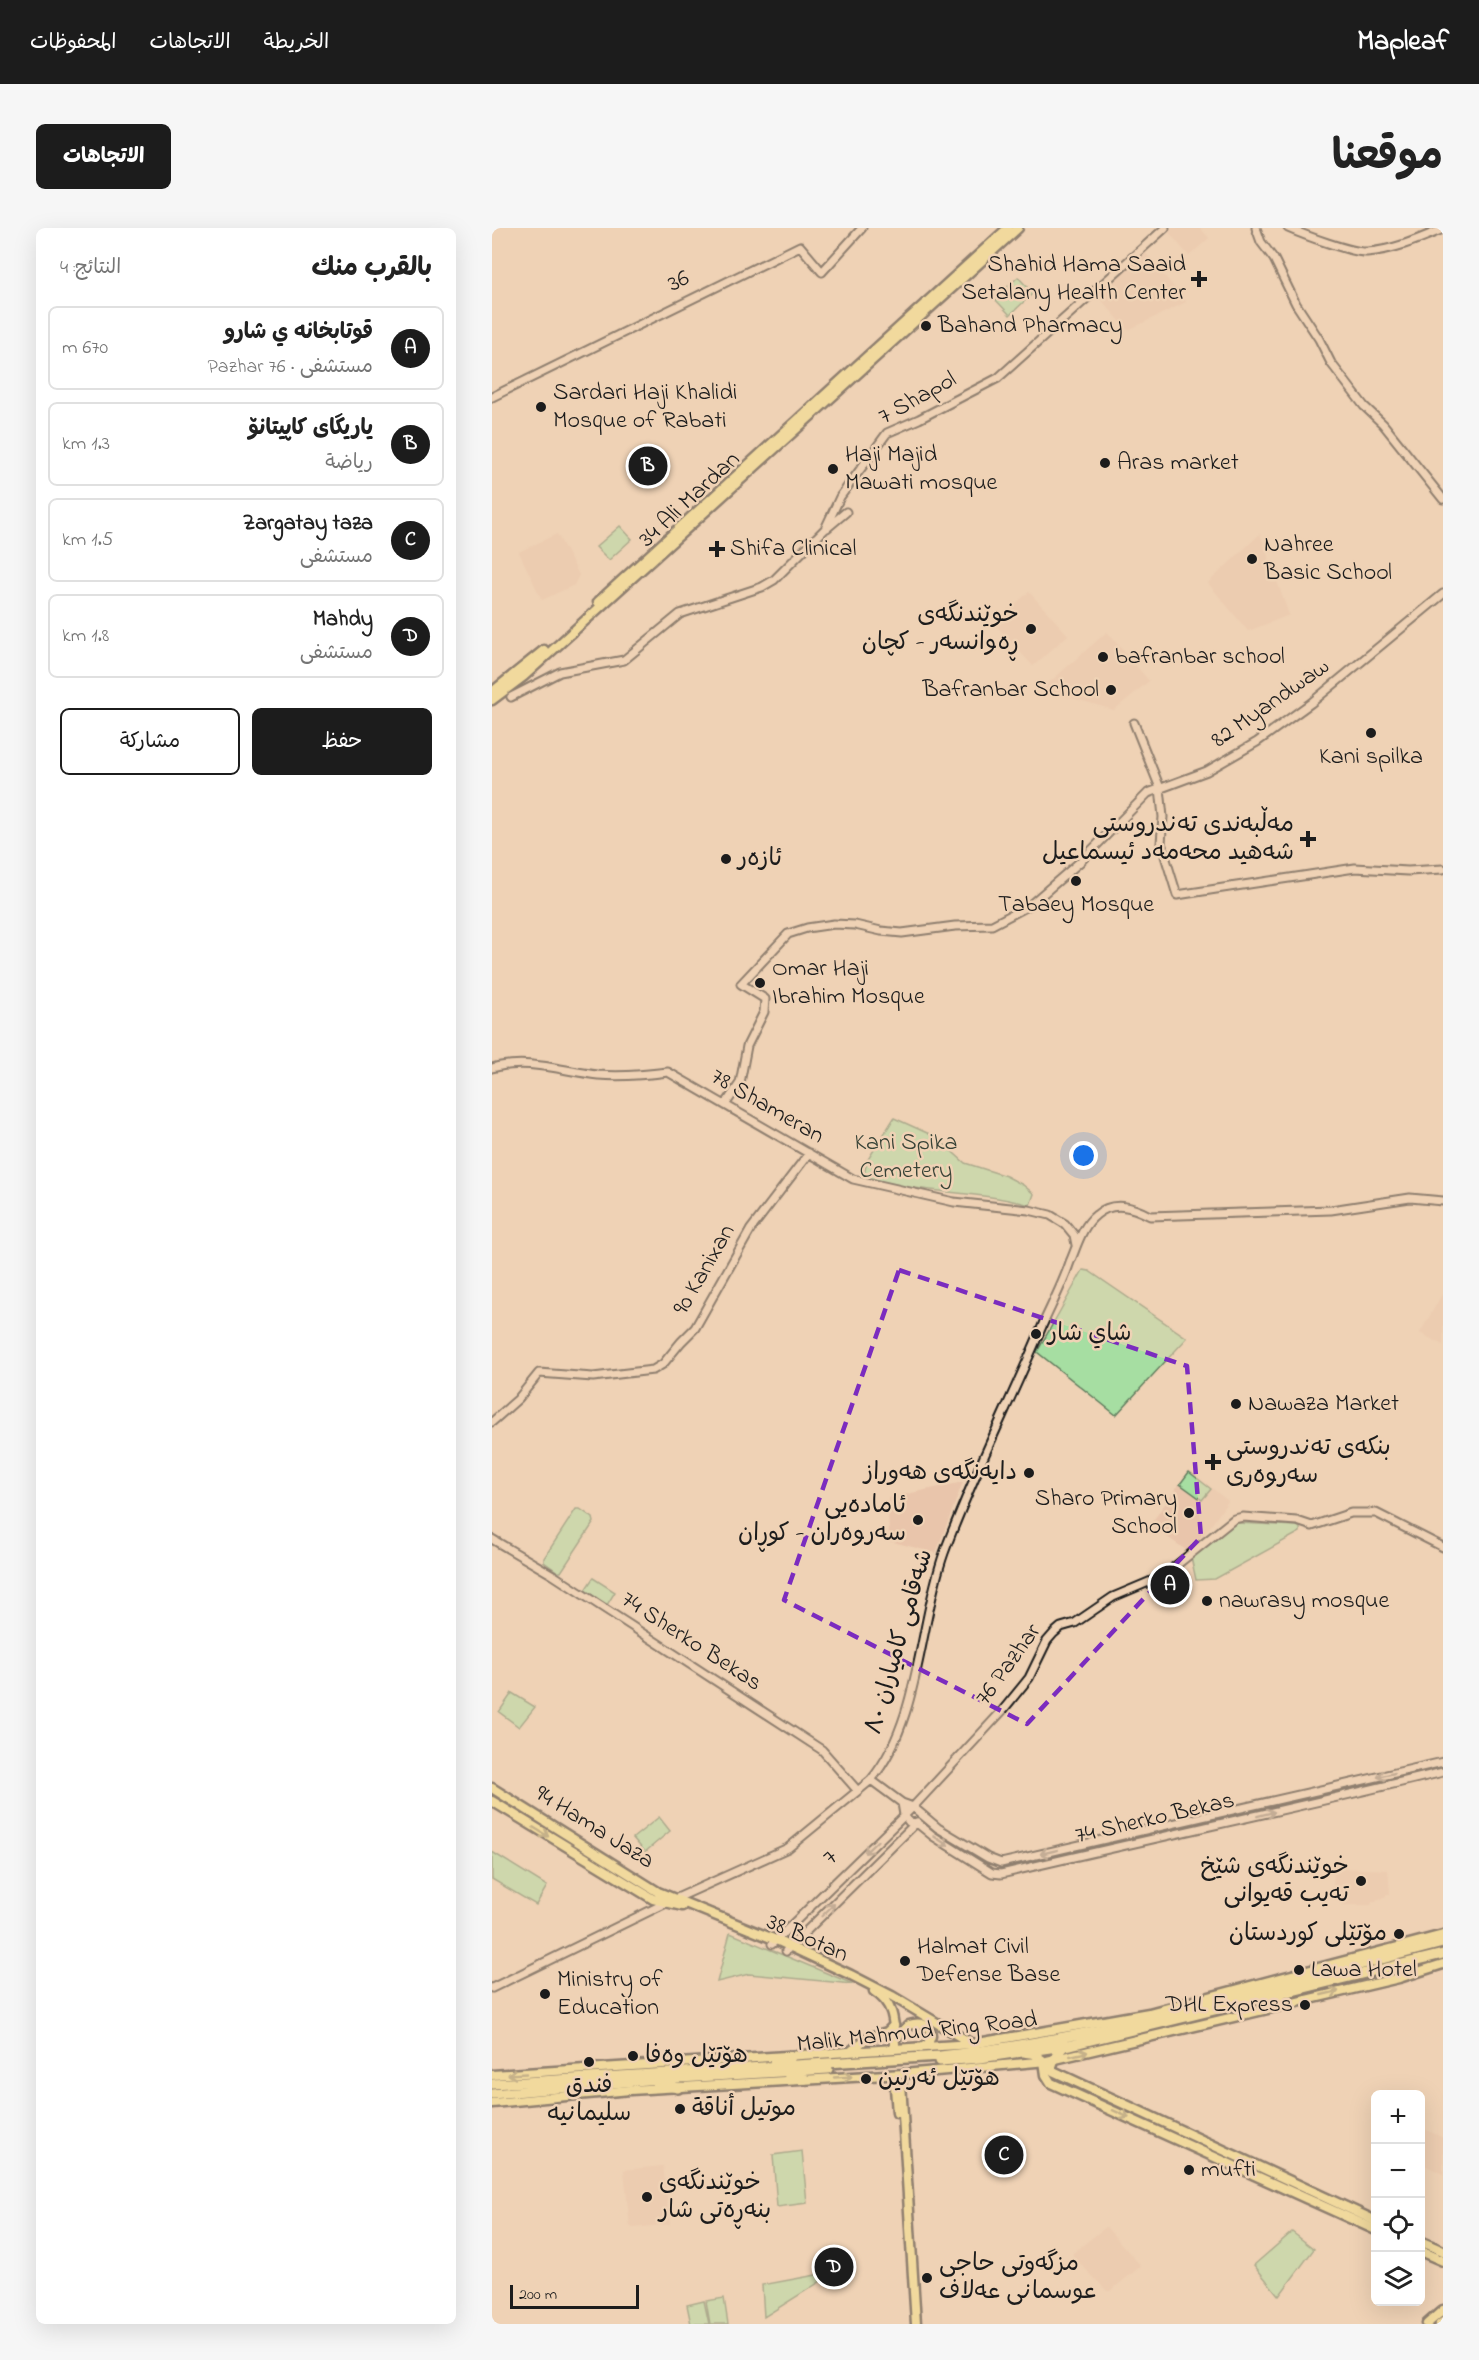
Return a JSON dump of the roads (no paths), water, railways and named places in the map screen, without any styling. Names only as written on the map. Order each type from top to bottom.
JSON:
[{"type":"highway","name":"Malik Mahmud Ring Road","points":[[492,2084],[688,2067],[763,2067],[940,2056],[990,2050],[1128,2024],[1273,1984],[1443,1942]]},
{"type":"highway","name":"Malik Mahmud Ring Road","points":[[492,2094],[646,2080],[980,2058],[1025,2052],[1065,2046],[1371,1974],[1443,1954]]},
{"type":"highway","points":[[1379,1959],[1382,1971]]},
{"type":"highway","points":[[1368,1962],[1371,1974]]},
{"type":"highway","points":[[1266,2008],[1286,1994]]},
{"type":"highway","points":[[1111,2020],[1128,2024]]},
{"type":"highway","points":[[1032,2043],[1052,2032]]},
{"type":"highway","points":[[763,2067],[791,2057]]},
{"type":"highway","points":[[783,2072],[805,2079]]},
{"type":"highway","points":[[646,2080],[678,2088]]},
{"type":"main road","name":"34 Ali Mardan","points":[[492,700],[524,676],[914,318],[1008,228]]},
{"type":"main road","name":"34 Ali Mardan","points":[[492,692],[559,638],[914,318],[1018,228]]},
{"type":"main road","name":"94 Hama Jaza","points":[[492,1788],[658,1892],[677,1899]]},
{"type":"main road","name":"94 Hama Jaza","points":[[492,1800],[644,1894],[666,1903]]},
{"type":"main road","name":"38 Botan","points":[[677,1899],[774,1942],[881,1995],[892,2010],[896,2041]]},
{"type":"main road","name":"38 Botan","points":[[666,1903],[675,1903],[774,1942]]},
{"type":"main road","points":[[1273,1984],[1443,1935]]},
{"type":"main road","name":"38 Botan","points":[[788,1949],[873,1986],[972,2044],[990,2050]]},
{"type":"main road","points":[[492,2103],[805,2079],[899,2079],[1048,2061],[1399,1978],[1443,1964]]},
{"type":"main road","name":"38 Botan","points":[[873,1986],[887,1998],[894,2008],[896,2041]]},
{"type":"main road","points":[[492,2075],[688,2067],[972,2044],[1052,2032],[1200,2004]]},
{"type":"main road","points":[[874,2052],[869,2044],[872,2039],[885,2037],[896,2041],[909,2025],[924,2024],[928,2027],[931,2036],[928,2044],[920,2049]]},
{"type":"main road","points":[[846,2053],[858,2047],[867,2038],[887,2032],[894,2025]]},
{"type":"main road","points":[[1065,2046],[1048,2061],[1048,2079],[1055,2085],[1312,2197],[1371,2219]]},
{"type":"main road","points":[[1025,2052],[1048,2061],[1051,2069],[1061,2076],[1371,2227]]},
{"type":"main road","points":[[1055,2085],[1061,2076]]},
{"type":"main road","points":[[899,2079],[914,2324]]},
{"type":"main road","points":[[1425,2243],[1443,2251]]},
{"type":"main road","points":[[1422,2252],[1443,2261]]},
{"type":"main road","points":[[1427,2324],[1443,2310]]},
{"type":"street","name":"36","points":[[492,397],[800,246],[822,272],[849,245],[862,228]]},
{"type":"street","name":"7 Shapol","points":[[511,697],[560,672],[624,660],[680,614],[771,582],[825,530],[840,496],[887,433],[998,378],[1166,228]]},
{"type":"street","points":[[1256,228],[1261,242],[1274,259],[1296,304],[1321,342],[1331,363],[1364,406],[1383,424],[1443,499]]},
{"type":"street","points":[[1288,228],[1365,253],[1387,249],[1443,229]]},
{"type":"street","points":[[825,530],[846,512]]},
{"type":"street","name":"82 Myandwaw","points":[[725,1105],[740,1083],[747,1046],[764,1012],[765,999],[741,984],[788,934],[807,928],[834,924],[855,924],[881,931],[902,933],[992,924],[1030,905],[1100,843],[1141,798],[1160,788],[1207,771],[1276,730],[1443,594]]},
{"type":"street","points":[[1134,723],[1160,788],[1163,817],[1161,843],[1178,895],[1355,868],[1408,871],[1443,869]]},
{"type":"street","name":"78 Shameran","points":[[492,1068],[513,1064],[556,1066],[586,1073],[616,1076],[668,1072],[854,1179],[954,1202],[1029,1210],[1050,1215],[1065,1224],[1074,1235],[1076,1245]]},
{"type":"street","name":"90 Kanixan","points":[[492,1422],[518,1399],[539,1374],[593,1377],[653,1370],[663,1364],[695,1328],[751,1229],[809,1153]]},
{"type":"street","name":"شەقامی کامیاران ٨٠","points":[[492,1988],[666,1903],[788,1848],[871,1780],[892,1748],[900,1727],[938,1575],[960,1508],[987,1444],[1028,1360],[1076,1245],[1095,1215],[1107,1208],[1119,1206],[1134,1207],[1150,1216],[1331,1210],[1410,1198],[1443,1201]]},
{"type":"street","name":"76 Pazhar","points":[[917,1807],[1029,1678],[1047,1641],[1054,1633],[1061,1627],[1075,1623],[1113,1597],[1163,1576],[1238,1517],[1297,1521],[1312,1526],[1351,1513],[1376,1513],[1443,1547]]},
{"type":"street","name":"74 Sherko Bekas","points":[[492,1539],[553,1575],[822,1750],[857,1790]]},
{"type":"street","name":"74 Sherko Bekas","points":[[871,1780],[902,1803],[917,1807],[938,1828],[981,1855],[1001,1863],[1443,1762]]},
{"type":"street","name":"74 Sherko Bekas","points":[[904,1815],[909,1822],[917,1823],[933,1836],[992,1873],[1001,1874],[1136,1842],[1223,1825],[1443,1772]]},
{"type":"street","points":[[902,1803],[904,1815]]},
{"type":"street","points":[[788,1949],[917,1823],[917,1807]]},
{"type":"street","name":"7","points":[[774,1942],[904,1815],[917,1807]]},
{"type":"tunnel","points":[[895,2045],[898,2080]]},
{"type":"place","name":"Shahid Hama Saaid Setalany Health Center","points":[[1199,279]]},
{"type":"place","name":"Bahand Pharmacy","points":[[926,326]]},
{"type":"place","name":"Sardari Haji Khalidi Mosque of Rabati","points":[[541,407]]},
{"type":"place","name":"Aras market","points":[[1105,463]]},
{"type":"place","name":"یاریگای کاپیتانۆ","points":[[648,466]]},
{"type":"place","name":"Haji Majid Mawati mosque","points":[[833,469]]},
{"type":"place","name":"Shifa Clinical","points":[[717,549]]},
{"type":"place","name":"Nahree Basic School","points":[[1252,559]]},
{"type":"place","name":"خوێندنگەی ڕەوانسەر - کچان","points":[[1031,629]]},
{"type":"place","name":"bafranbar school","points":[[1103,657]]},
{"type":"place","name":"Bafranbar School","points":[[1111,690]]},
{"type":"place","name":"Kani spilka","points":[[1371,733]]},
{"type":"place","name":"مەڵبەندی تەندروستی شەهید محەمەد ئیسماعیل","points":[[1308,839]]},
{"type":"place","name":"ئازەر","points":[[726,859]]},
{"type":"place","name":"Tabaey Mosque","points":[[1076,881]]},
{"type":"place","name":"Omar Haji Ibrahim Mosque","points":[[760,983]]},
{"type":"place","name":"شاي شار","points":[[1036,1334]]},
{"type":"place","name":"Nawaza Market","points":[[1236,1404]]},
{"type":"place","name":"بنکەی تەندروستی سەروەری","points":[[1213,1462]]},
{"type":"place","name":"دایەنگەی هەوراز","points":[[1029,1473]]},
{"type":"place","name":"Sharo Primary School","points":[[1189,1513]]},
{"type":"place","name":"ئامادەیی سەروەران - کوڕان","points":[[918,1520]]},
{"type":"place","name":"قوتابخانه ي شارو","points":[[1170,1585]]},
{"type":"place","name":"nawrasy mosque","points":[[1207,1601]]},
{"type":"place","name":"خوێندنگەی شێخ تەیب قەیوانی","points":[[1361,1881]]},
{"type":"place","name":"مۆتێلی کوردستان","points":[[1399,1934]]},
{"type":"place","name":"Halmat Civil Defense Base","points":[[905,1961]]},
{"type":"place","name":"Lawa Hotel","points":[[1299,1970]]},
{"type":"place","name":"Ministry of Education","points":[[545,1994]]},
{"type":"place","name":"DHL Express","points":[[1305,2005]]},
{"type":"place","name":"هۆتێل وەفا","points":[[633,2056]]},
{"type":"place","name":"فندق سليمانيه","points":[[589,2062]]},
{"type":"place","name":"هۆتێل ئەرتین","points":[[866,2079]]},
{"type":"place","name":"موتيل أناقة","points":[[680,2109]]},
{"type":"place","name":"Zargatay taza","points":[[1004,2155]]},
{"type":"place","name":"mufti","points":[[1189,2170]]},
{"type":"place","name":"خوێندنگەی بنەڕەتی شار","points":[[647,2197]]},
{"type":"place","name":"Mahdy","points":[[834,2267]]},
{"type":"place","name":"مزگەوتی حاجی عوسمانی عەلاف","points":[[927,2278]]},
{"type":"park label","name":"Kani Spika Cemetery","points":[[906,1157]]}]
